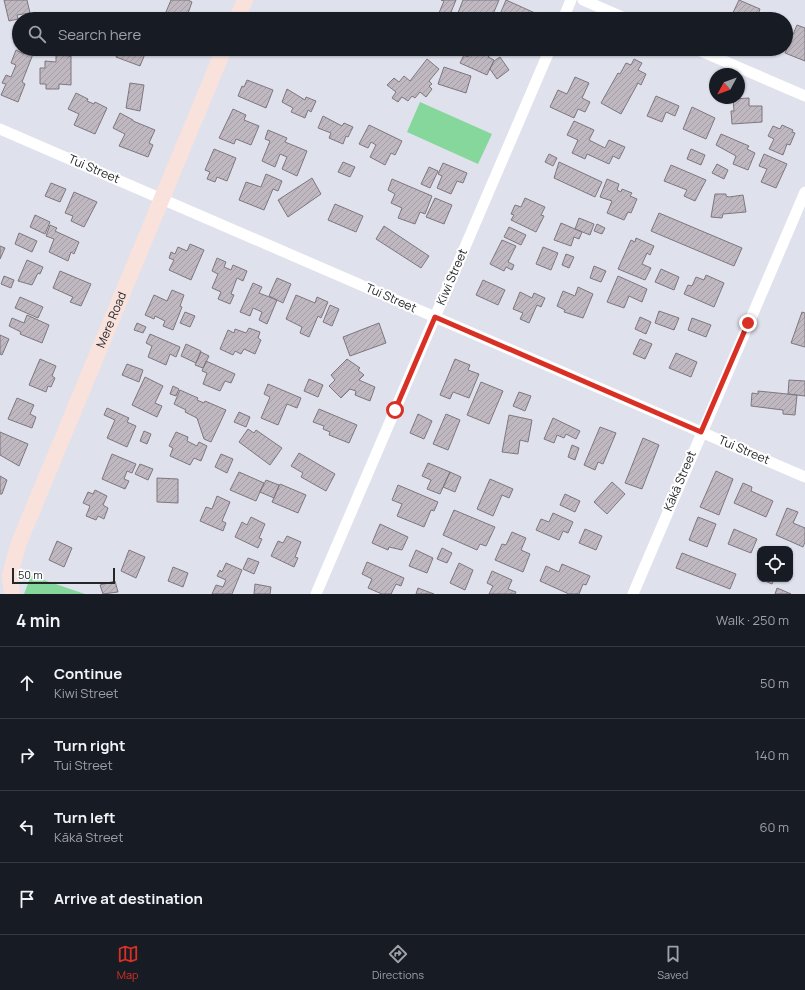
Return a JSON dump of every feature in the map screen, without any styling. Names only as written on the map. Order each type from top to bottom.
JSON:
[{"type":"street","points":[[240,12],[245,0]]},
{"type":"street","points":[[566,12],[571,0]]},
{"type":"street","points":[[583,0],[611,12]]},
{"type":"street","name":"Mere Road","points":[[12,594],[10,576],[18,545],[221,56]]},
{"type":"street","name":"Kiwi Street","points":[[316,594],[547,56]]},
{"type":"street","points":[[712,56],[805,96]]},
{"type":"street","name":"Tui Street","points":[[0,129],[805,476]]},
{"type":"street","name":"Kākā Street","points":[[633,594],[701,432],[805,192]]},
{"type":"green space","points":[[420,102],[492,134],[478,164],[407,132]]},
{"type":"green space","points":[[29,575],[85,594],[24,594],[29,581]]},
{"type":"building","points":[[4,0],[27,0],[30,12],[12,12],[12,20],[9,21]]},
{"type":"building","points":[[171,0],[188,0],[192,2],[188,12],[166,12]]},
{"type":"building","points":[[441,0],[456,0],[451,12],[439,12],[444,1]]},
{"type":"building","points":[[463,0],[499,0],[494,12],[458,12]]},
{"type":"building","points":[[506,0],[533,12],[501,12]]},
{"type":"building","points":[[739,0],[760,9],[759,12],[733,12]]},
{"type":"building","points":[[797,25],[805,28],[805,61],[792,56],[793,34]]},
{"type":"building","points":[[14,56],[32,56],[22,82],[25,84],[18,102],[1,95],[6,84],[2,83],[6,75],[11,77],[16,65],[11,63]]},
{"type":"building","points":[[56,56],[71,56],[71,85],[59,84],[59,89],[46,89],[46,84],[40,84],[40,68],[45,68],[45,61],[56,62]]},
{"type":"building","points":[[116,56],[144,56],[140,66]]},
{"type":"building","points":[[464,56],[489,56],[488,57],[494,60],[487,75],[460,63]]},
{"type":"building","points":[[500,57],[509,70],[497,79],[490,69],[494,61]]},
{"type":"building","points":[[427,59],[439,69],[429,81],[432,84],[429,86],[432,89],[426,97],[420,92],[415,98],[412,96],[408,101],[402,97],[398,102],[392,98],[396,92],[387,85],[394,78],[399,82],[404,76],[410,81]]},
{"type":"building","points":[[634,59],[642,63],[638,70],[646,74],[641,85],[638,83],[621,114],[601,103],[618,73],[620,74],[626,63],[631,65]]},
{"type":"building","points":[[444,67],[471,76],[466,93],[438,84]]},
{"type":"building","points":[[575,77],[589,83],[582,98],[590,102],[585,112],[578,109],[574,118],[550,107],[558,90],[567,94]]},
{"type":"building","points":[[247,80],[273,90],[266,108],[238,96],[242,86],[244,87]]},
{"type":"building","points":[[130,83],[144,85],[140,111],[126,108]]},
{"type":"building","points":[[287,89],[305,100],[306,97],[316,101],[311,112],[308,110],[305,118],[291,112],[293,108],[282,102]]},
{"type":"building","points":[[76,93],[88,99],[87,101],[94,104],[95,102],[107,108],[95,134],[74,125],[79,114],[68,109]]},
{"type":"building","points":[[656,96],[679,106],[675,116],[666,112],[662,122],[647,116]]},
{"type":"building","points":[[745,98],[749,98],[749,106],[762,106],[762,122],[732,124],[731,111],[734,111],[733,104],[745,104]]},
{"type":"building","points":[[692,107],[715,118],[706,139],[683,129]]},
{"type":"building","points":[[233,109],[246,115],[244,120],[259,126],[251,145],[236,139],[234,144],[219,138]]},
{"type":"building","points":[[120,113],[133,121],[155,130],[149,143],[153,145],[148,157],[119,146],[125,134],[113,128]]},
{"type":"building","points":[[323,116],[342,126],[344,123],[353,127],[348,137],[346,136],[343,144],[329,138],[331,133],[318,128]]},
{"type":"building","points":[[574,121],[594,130],[589,140],[605,148],[609,140],[625,147],[619,159],[613,156],[609,164],[587,154],[585,159],[572,153],[578,140],[567,135]]},
{"type":"building","points":[[369,125],[402,141],[395,155],[391,153],[385,165],[370,157],[376,145],[371,142],[368,148],[359,144]]},
{"type":"building","points":[[782,125],[793,130],[792,132],[795,133],[790,145],[787,144],[783,155],[769,149],[774,139],[768,136],[773,126],[780,129]]},
{"type":"building","points":[[268,130],[287,138],[285,142],[307,151],[297,176],[282,169],[287,157],[280,154],[275,167],[262,161],[270,141],[265,139]]},
{"type":"building","points":[[721,134],[749,146],[747,149],[755,153],[748,170],[733,164],[736,156],[716,145]]},
{"type":"building","points":[[214,149],[236,158],[227,181],[217,177],[215,182],[207,179],[210,172],[205,170]]},
{"type":"building","points":[[691,149],[705,155],[701,165],[687,159]]},
{"type":"building","points":[[549,154],[557,158],[553,166],[545,162]]},
{"type":"building","points":[[764,154],[787,164],[776,188],[761,182],[767,169],[759,166]]},
{"type":"building","points":[[343,162],[355,167],[350,177],[338,172]]},
{"type":"building","points":[[559,162],[602,182],[595,197],[554,178]]},
{"type":"building","points":[[443,163],[467,173],[463,183],[457,181],[451,194],[437,188],[442,176],[438,174]]},
{"type":"building","points":[[717,164],[728,170],[724,179],[712,173]]},
{"type":"building","points":[[671,165],[706,180],[695,201],[684,196],[687,190],[664,181]]},
{"type":"building","points":[[429,167],[438,171],[430,188],[421,184]]},
{"type":"building","points":[[266,174],[282,181],[278,191],[273,189],[264,210],[239,200],[246,182],[261,187]]},
{"type":"building","points":[[312,178],[321,194],[288,217],[278,200]]},
{"type":"building","points":[[392,179],[432,196],[425,214],[420,212],[415,224],[398,218],[402,208],[391,203],[395,194],[388,190]]},
{"type":"building","points":[[607,179],[619,184],[617,190],[621,192],[622,189],[632,193],[630,196],[637,199],[631,213],[628,212],[624,220],[607,213],[612,201],[600,197]]},
{"type":"building","points":[[51,183],[66,189],[60,202],[45,196]]},
{"type":"building","points":[[74,192],[97,202],[84,227],[71,221],[73,216],[65,213]]},
{"type":"building","points":[[715,194],[726,194],[726,196],[729,197],[743,195],[746,212],[723,214],[722,218],[711,217]]},
{"type":"building","points":[[435,198],[452,205],[444,224],[426,217]]},
{"type":"building","points":[[525,198],[545,207],[541,215],[544,216],[536,232],[511,220],[514,215],[511,214],[515,205],[521,207]]},
{"type":"building","points":[[335,204],[363,216],[356,232],[328,220]]},
{"type":"building","points":[[659,213],[742,248],[734,266],[651,231]]},
{"type":"building","points":[[35,215],[50,222],[45,234],[30,227]]},
{"type":"building","points":[[579,218],[594,224],[590,235],[575,229]]},
{"type":"building","points":[[561,223],[582,232],[579,239],[574,237],[571,246],[554,240]]},
{"type":"building","points":[[597,224],[605,228],[602,234],[594,231]]},
{"type":"building","points":[[50,225],[57,228],[55,231],[79,242],[74,254],[71,252],[68,261],[49,252],[54,239],[46,236]]},
{"type":"building","points":[[384,226],[429,256],[421,268],[376,239]]},
{"type":"building","points":[[509,227],[526,235],[521,245],[504,237]]},
{"type":"building","points":[[19,233],[37,241],[32,252],[15,244]]},
{"type":"building","points":[[636,238],[654,246],[650,255],[647,253],[642,264],[651,268],[645,280],[618,269],[631,240],[635,242]]},
{"type":"building","points":[[502,240],[516,246],[508,262],[514,265],[512,270],[506,267],[504,271],[490,264]]},
{"type":"building","points":[[190,244],[204,250],[191,280],[169,270],[174,260],[169,258],[171,252],[175,254],[178,247],[187,251]]},
{"type":"building","points":[[0,246],[5,248],[0,259]]},
{"type":"building","points":[[543,247],[558,253],[551,270],[536,264]]},
{"type":"building","points":[[566,254],[574,257],[569,268],[562,265]]},
{"type":"building","points":[[217,258],[226,262],[224,267],[231,270],[233,265],[247,271],[243,281],[237,278],[231,294],[234,295],[230,304],[218,299],[221,292],[212,288],[218,274],[212,271]]},
{"type":"building","points":[[27,260],[43,267],[32,285],[18,281]]},
{"type":"building","points":[[594,266],[606,271],[601,282],[590,278]]},
{"type":"building","points":[[661,269],[679,277],[674,290],[655,282]]},
{"type":"building","points":[[60,271],[91,284],[81,306],[70,302],[73,297],[53,288]]},
{"type":"building","points":[[706,275],[724,283],[714,307],[684,294],[688,285],[692,286],[696,277],[704,280]]},
{"type":"building","points":[[4,276],[14,280],[11,288],[1,284]]},
{"type":"building","points":[[618,276],[647,289],[642,302],[629,296],[624,308],[607,302]]},
{"type":"building","points":[[277,278],[291,284],[283,303],[269,296]]},
{"type":"building","points":[[483,280],[505,290],[498,305],[476,295]]},
{"type":"building","points":[[253,283],[262,287],[259,293],[277,300],[267,324],[259,320],[262,312],[253,308],[250,316],[240,312]]},
{"type":"building","points":[[578,287],[593,294],[583,318],[564,312],[565,310],[557,306],[563,291],[575,296]]},
{"type":"building","points":[[172,290],[184,295],[180,306],[182,307],[173,330],[163,326],[165,321],[155,316],[154,319],[145,315],[154,295],[167,301]]},
{"type":"building","points":[[520,292],[532,298],[534,293],[545,298],[541,307],[537,305],[529,323],[520,319],[523,313],[513,309]]},
{"type":"building","points":[[296,295],[315,303],[317,297],[328,302],[321,318],[318,316],[309,337],[300,333],[302,327],[286,319]]},
{"type":"building","points":[[20,297],[43,307],[38,318],[15,308]]},
{"type":"building","points":[[330,305],[339,309],[332,326],[323,322]]},
{"type":"building","points":[[659,311],[679,318],[674,330],[655,323]]},
{"type":"building","points":[[185,312],[195,316],[190,327],[180,323]]},
{"type":"building","points":[[802,312],[805,313],[805,347],[791,343]]},
{"type":"building","points":[[27,315],[49,325],[42,343],[20,334],[21,332],[9,326],[12,318],[24,323]]},
{"type":"building","points":[[640,317],[651,322],[646,334],[635,329]]},
{"type":"building","points":[[692,318],[711,325],[706,337],[688,330]]},
{"type":"building","points":[[137,323],[146,327],[143,333],[134,330]]},
{"type":"building","points":[[379,323],[386,343],[350,356],[343,337]]},
{"type":"building","points":[[249,328],[260,332],[258,338],[261,340],[255,354],[244,349],[241,354],[235,351],[233,355],[220,349],[228,330],[234,333],[235,329],[246,333]]},
{"type":"building","points":[[150,334],[180,347],[176,357],[170,354],[166,365],[148,357],[152,346],[146,343]]},
{"type":"building","points":[[0,335],[9,339],[2,355],[0,354]]},
{"type":"building","points":[[640,339],[652,344],[645,359],[633,354]]},
{"type":"building","points":[[186,344],[201,351],[196,363],[181,356]]},
{"type":"building","points":[[201,352],[209,356],[203,368],[195,365]]},
{"type":"building","points":[[676,353],[697,362],[691,377],[669,368]]},
{"type":"building","points":[[40,359],[56,366],[52,376],[55,378],[51,387],[48,386],[46,392],[29,385]]},
{"type":"building","points":[[347,359],[360,368],[358,370],[364,375],[359,380],[375,387],[370,401],[355,395],[356,391],[350,389],[341,398],[329,386],[335,380],[331,375]]},
{"type":"building","points":[[455,359],[470,365],[468,370],[479,374],[469,398],[453,392],[450,399],[440,395]]},
{"type":"building","points":[[206,361],[235,374],[231,383],[225,381],[220,391],[203,384],[207,373],[202,371]]},
{"type":"building","points":[[127,364],[143,370],[139,382],[122,375]]},
{"type":"building","points":[[145,377],[163,386],[155,403],[162,406],[157,417],[132,405]]},
{"type":"building","points":[[309,379],[323,385],[318,397],[304,391]]},
{"type":"building","points":[[789,380],[805,381],[805,396],[788,394]]},
{"type":"building","points":[[481,382],[503,391],[489,424],[467,415]]},
{"type":"building","points":[[268,384],[301,398],[297,408],[287,404],[278,425],[261,418],[270,397],[264,394]]},
{"type":"building","points":[[173,386],[179,389],[176,396],[170,394]]},
{"type":"building","points":[[180,390],[198,398],[197,400],[204,403],[205,401],[226,410],[211,442],[204,439],[197,418],[174,404]]},
{"type":"building","points":[[758,391],[797,395],[795,415],[783,414],[783,410],[751,406],[752,393],[758,394]]},
{"type":"building","points":[[519,392],[531,396],[525,411],[513,406]]},
{"type":"building","points":[[17,398],[34,405],[30,414],[36,417],[32,428],[8,419]]},
{"type":"building","points":[[107,408],[129,418],[127,422],[136,426],[127,447],[107,438],[115,420],[104,415]]},
{"type":"building","points":[[319,409],[357,425],[349,443],[329,435],[330,432],[323,429],[324,426],[313,422]]},
{"type":"building","points":[[239,412],[250,417],[246,427],[234,422]]},
{"type":"building","points":[[418,414],[432,421],[424,439],[410,433]]},
{"type":"building","points":[[446,414],[460,420],[448,450],[433,444]]},
{"type":"building","points":[[509,415],[532,420],[528,442],[520,440],[518,454],[502,452]]},
{"type":"building","points":[[553,418],[580,431],[576,439],[566,434],[564,438],[557,435],[554,443],[544,439]]},
{"type":"building","points":[[600,427],[616,433],[603,464],[598,462],[595,470],[584,465]]},
{"type":"building","points":[[248,429],[254,433],[256,430],[282,448],[270,465],[239,442]]},
{"type":"building","points":[[144,431],[151,434],[147,444],[140,441]]},
{"type":"building","points":[[0,432],[28,444],[19,466],[0,455]]},
{"type":"building","points":[[176,432],[188,437],[187,441],[197,446],[199,442],[207,446],[201,461],[194,458],[190,465],[170,456],[173,448],[169,446]]},
{"type":"building","points":[[643,438],[659,445],[642,489],[625,483]]},
{"type":"building","points":[[572,445],[579,448],[575,460],[568,457]]},
{"type":"building","points":[[299,453],[335,474],[326,491],[301,477],[303,473],[291,466]]},
{"type":"building","points":[[112,454],[136,464],[132,473],[127,471],[124,479],[129,481],[125,489],[102,479]]},
{"type":"building","points":[[221,454],[233,459],[227,473],[215,467]]},
{"type":"building","points":[[428,463],[450,472],[440,494],[427,489],[431,480],[422,476]]},
{"type":"building","points":[[140,464],[153,469],[148,480],[135,474]]},
{"type":"building","points":[[716,471],[733,479],[719,515],[700,507]]},
{"type":"building","points":[[239,472],[264,483],[256,501],[230,490]]},
{"type":"building","points":[[450,472],[461,477],[455,492],[443,487]]},
{"type":"building","points":[[0,476],[7,480],[2,494],[0,494]]},
{"type":"building","points":[[157,478],[178,479],[178,503],[157,502]]},
{"type":"building","points":[[490,479],[513,489],[509,498],[502,495],[493,516],[477,509]]},
{"type":"building","points":[[266,480],[279,485],[274,498],[260,492]]},
{"type":"building","points":[[612,482],[625,494],[607,514],[594,502]]},
{"type":"building","points":[[743,483],[752,487],[751,491],[773,501],[766,517],[734,503]]},
{"type":"building","points":[[280,484],[306,495],[298,513],[272,502]]},
{"type":"building","points":[[398,485],[438,502],[434,511],[431,510],[424,527],[397,516],[402,504],[392,500]]},
{"type":"building","points":[[95,490],[107,496],[103,505],[108,508],[104,519],[98,516],[96,520],[86,516],[90,506],[83,503],[88,492],[93,494]]},
{"type":"building","points":[[565,494],[580,501],[575,512],[560,505]]},
{"type":"building","points":[[217,496],[230,502],[222,521],[226,523],[223,531],[200,521],[206,507],[212,509]]},
{"type":"building","points":[[787,508],[798,512],[793,523],[805,528],[805,542],[803,547],[776,535]]},
{"type":"building","points":[[454,510],[495,527],[486,546],[480,544],[477,550],[443,535]]},
{"type":"building","points":[[553,513],[573,522],[568,533],[563,531],[559,540],[536,530],[541,519],[549,522]]},
{"type":"building","points":[[251,517],[265,524],[259,538],[262,539],[258,548],[235,537],[242,522],[247,525]]},
{"type":"building","points":[[698,517],[716,524],[707,547],[689,540]]},
{"type":"building","points":[[380,524],[408,537],[402,550],[389,547],[388,550],[372,543]]},
{"type":"building","points":[[585,529],[602,536],[596,550],[579,543]]},
{"type":"building","points":[[734,529],[757,539],[751,553],[728,544]]},
{"type":"building","points":[[512,532],[526,538],[521,550],[530,554],[523,572],[495,560],[502,544],[506,545]]},
{"type":"building","points":[[287,536],[301,542],[295,557],[298,558],[294,567],[271,556],[278,541],[283,543]]},
{"type":"building","points":[[57,541],[72,548],[64,567],[49,560]]},
{"type":"building","points":[[442,548],[452,553],[447,563],[437,559]]},
{"type":"building","points":[[129,550],[145,557],[136,578],[121,571]]},
{"type":"building","points":[[416,550],[433,558],[427,573],[409,566]]},
{"type":"building","points":[[682,553],[736,574],[730,589],[676,568]]},
{"type":"building","points":[[248,558],[259,562],[254,574],[243,569]]},
{"type":"building","points":[[367,562],[404,578],[401,586],[396,584],[391,594],[382,594],[368,588],[372,579],[362,574]]},
{"type":"building","points":[[226,563],[242,570],[232,594],[212,594],[216,585],[223,587],[226,580],[217,576],[220,570],[222,572]]},
{"type":"building","points":[[459,563],[473,570],[465,590],[450,583]]},
{"type":"building","points":[[562,564],[590,576],[586,585],[583,584],[579,594],[569,594],[540,581],[546,566],[559,572]]},
{"type":"building","points":[[173,567],[188,573],[183,587],[168,581]]},
{"type":"building","points":[[492,571],[512,580],[508,589],[516,592],[515,594],[489,594],[493,586],[487,583]]},
{"type":"building","points":[[115,581],[118,592],[103,594],[100,585]]},
{"type":"building","points":[[255,584],[271,587],[270,594],[254,594]]},
{"type":"building","points":[[418,588],[434,594],[416,594]]},
{"type":"building","points":[[777,588],[782,590],[791,594],[775,594]]},
{"type":"route","points":[[395,410],[435,317],[701,432],[748,323]]}]
